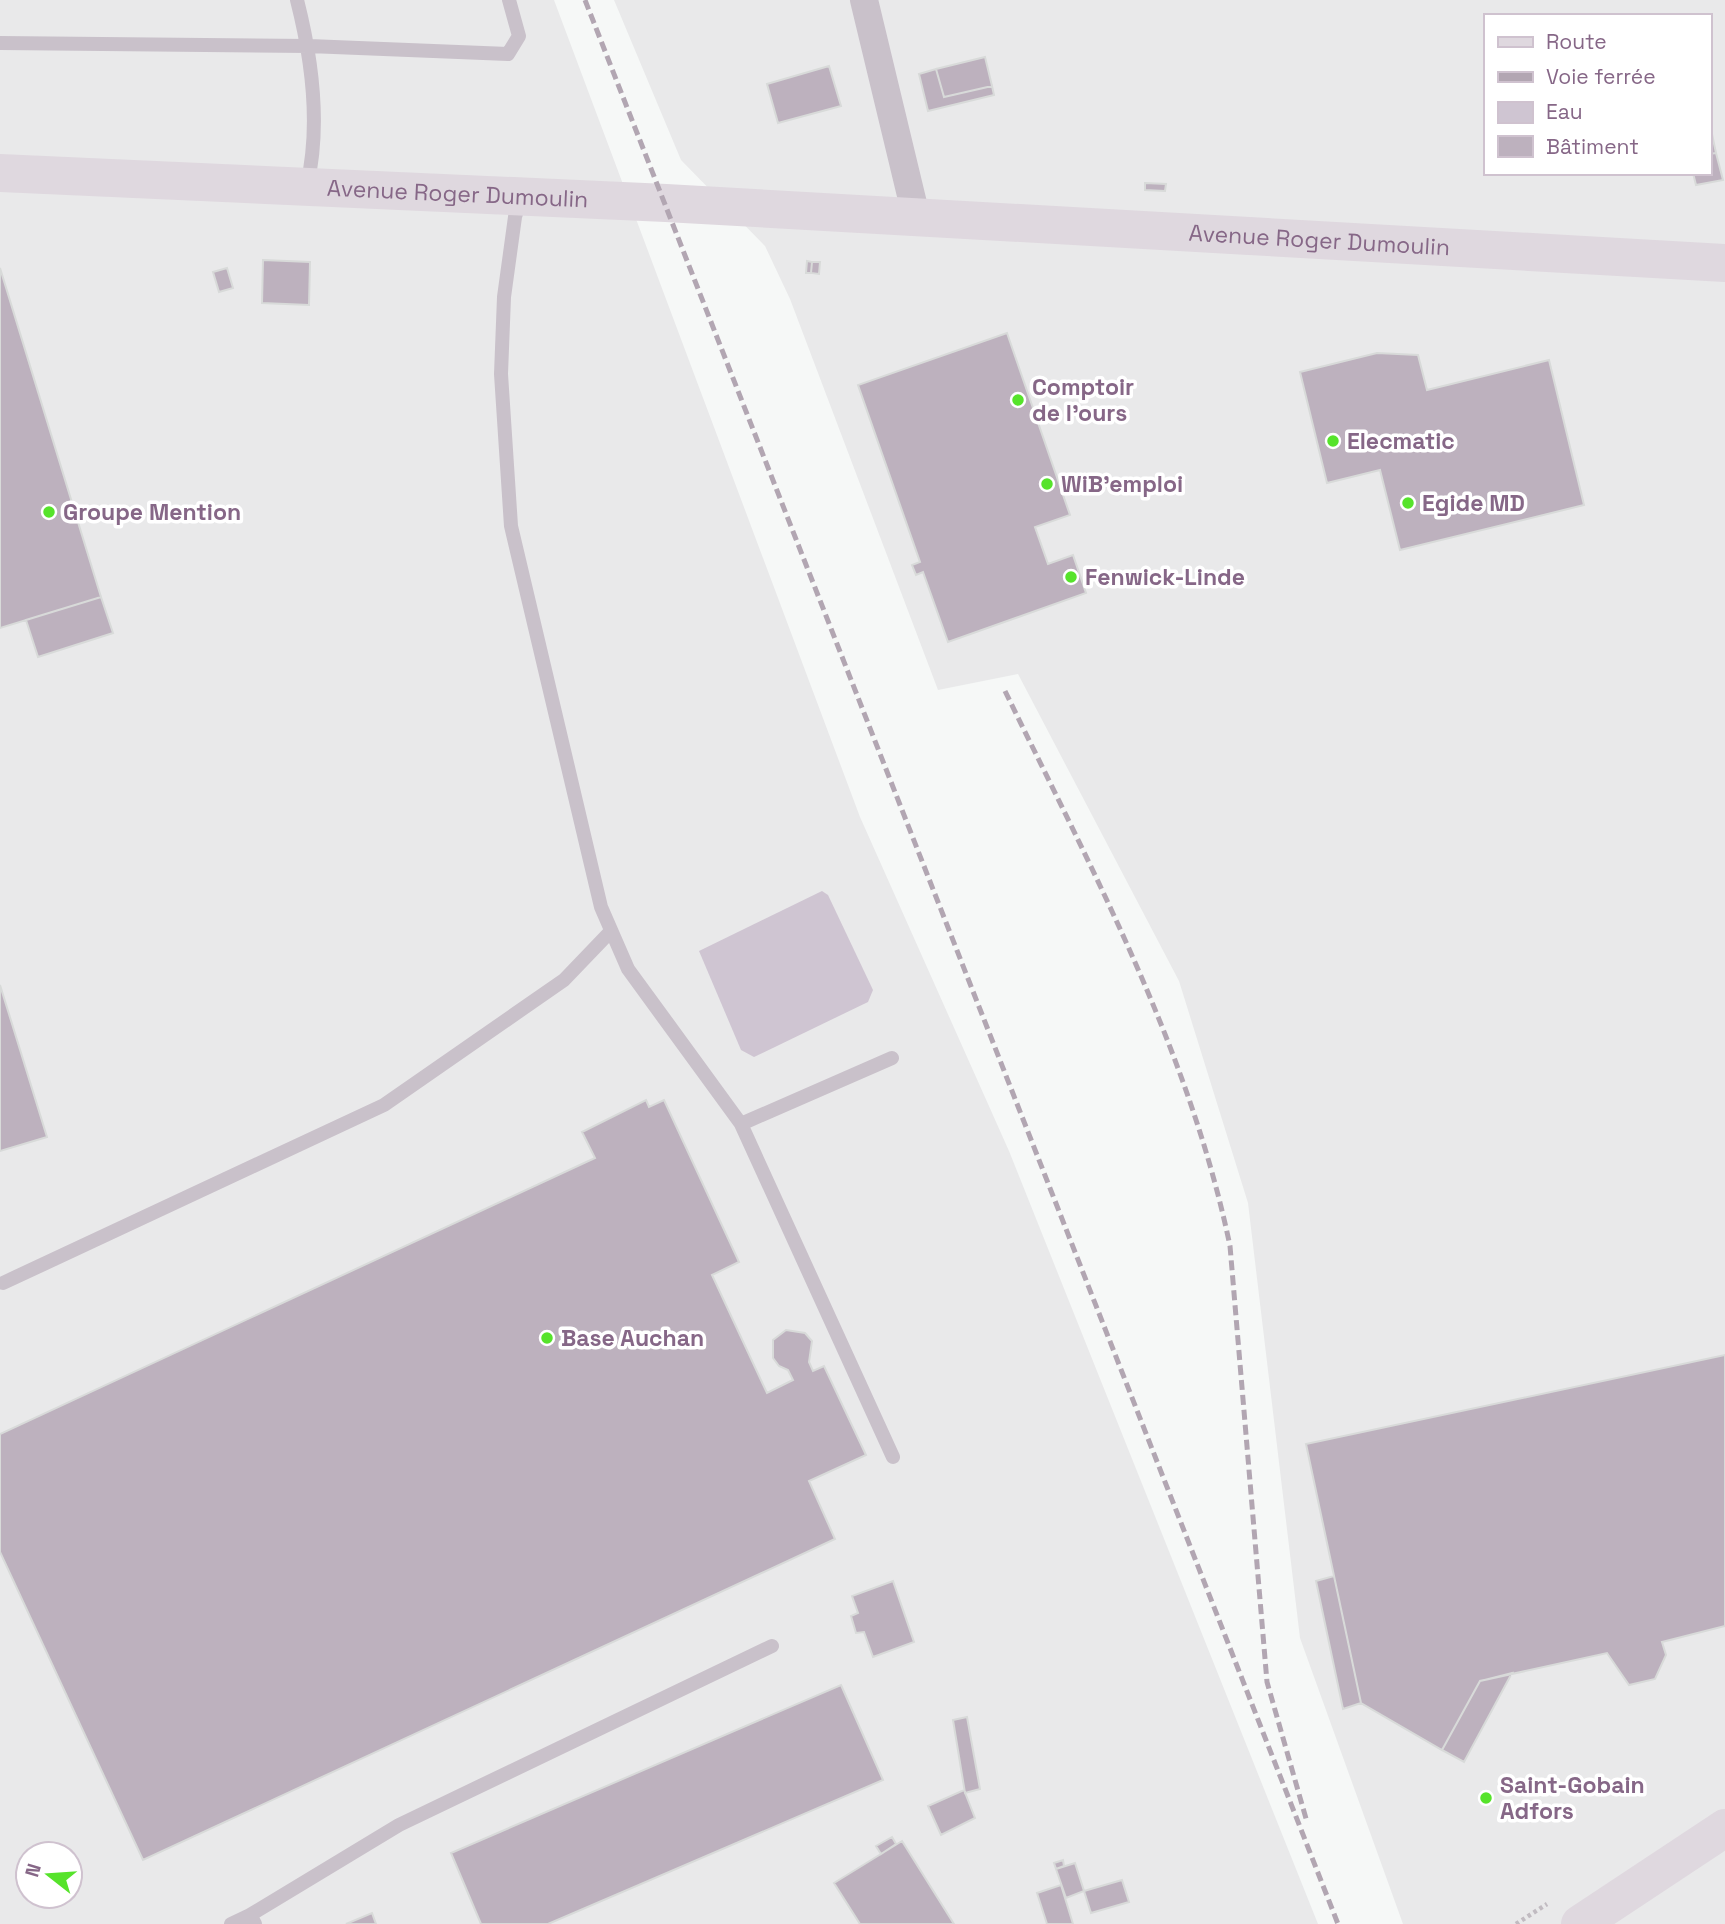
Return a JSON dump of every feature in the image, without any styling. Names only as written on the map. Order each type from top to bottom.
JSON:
[{"type":"main road","name":"Avenue Roger Dumoulin","points":[[0,173],[916,216],[1725,263]]},
{"type":"main road","points":[[1583,1919],[1725,1828]]},
{"type":"street","points":[[864,0],[916,216]]},
{"type":"lane","points":[[297,0],[309,46],[312,162],[306,186]]},
{"type":"lane","points":[[0,43],[309,46],[508,54],[519,36],[509,0]]},
{"type":"lane","points":[[522,196],[515,217],[503,323],[501,373],[511,526],[601,908],[628,969],[741,1124],[892,1457]]},
{"type":"lane","points":[[3,1283],[384,1105],[564,980],[611,931]]},
{"type":"lane","points":[[741,1124],[892,1058]]},
{"type":"lane","points":[[231,1924],[253,1919],[399,1825],[772,1646]]},
{"type":"shaded area","points":[[0,0],[554,0],[860,817],[1009,1151],[1318,1924],[0,1924]]},
{"type":"shaded area","points":[[614,0],[1725,0],[1725,1924],[1403,1924],[1300,1638],[1248,1203],[1179,981],[1018,674],[938,690],[790,299],[765,246],[681,160]]},
{"type":"water","points":[[822,891],[828,895],[873,990],[868,1002],[754,1057],[741,1050],[699,951]]},
{"type":"building","points":[[985,57],[992,86],[944,97],[936,69]]},
{"type":"building","points":[[829,66],[841,106],[778,123],[767,84]]},
{"type":"building","points":[[936,69],[944,97],[992,86],[994,95],[928,111],[919,74]]},
{"type":"building","points":[[1711,129],[1716,153],[1711,154]]},
{"type":"building","points":[[1716,153],[1723,180],[1696,185],[1694,175],[1711,175],[1711,154]]},
{"type":"building","points":[[1145,183],[1166,184],[1165,191],[1145,190]]},
{"type":"building","points":[[263,260],[310,262],[309,305],[262,303]]},
{"type":"building","points":[[807,261],[812,262],[811,273],[806,273]]},
{"type":"building","points":[[812,262],[820,262],[819,274],[811,273]]},
{"type":"building","points":[[0,268],[101,597],[0,628]]},
{"type":"building","points":[[227,268],[233,288],[219,292],[213,272]]},
{"type":"building","points":[[1007,333],[1070,515],[1035,527],[1048,564],[1073,555],[1086,593],[948,642],[923,572],[916,575],[912,565],[920,562],[858,385]]},
{"type":"building","points":[[1377,353],[1418,355],[1427,390],[1549,360],[1584,505],[1400,550],[1380,470],[1327,483],[1300,372]]},
{"type":"building","points":[[101,597],[113,633],[38,657],[26,620]]},
{"type":"building","points":[[0,985],[47,1137],[0,1151]]},
{"type":"building","points":[[646,1100],[649,1107],[664,1100],[739,1262],[712,1275],[767,1393],[793,1380],[788,1370],[779,1366],[773,1358],[773,1340],[786,1330],[805,1333],[812,1341],[809,1362],[813,1371],[824,1366],[866,1455],[809,1481],[835,1539],[143,1860],[0,1552],[0,1434],[595,1158],[582,1132]]},
{"type":"building","points":[[1725,1355],[1725,1626],[1662,1642],[1666,1655],[1655,1679],[1629,1685],[1607,1653],[1480,1681],[1442,1750],[1361,1703],[1306,1444]]},
{"type":"building","points":[[1334,1576],[1361,1703],[1343,1709],[1316,1581]]},
{"type":"building","points":[[893,1581],[914,1642],[873,1657],[864,1632],[856,1633],[851,1616],[858,1613],[852,1596]]},
{"type":"building","points":[[1512,1673],[1464,1762],[1442,1750],[1480,1681]]},
{"type":"building","points":[[841,1685],[883,1780],[548,1924],[481,1924],[451,1853]]},
{"type":"building","points":[[967,1717],[980,1789],[965,1793],[953,1720]]},
{"type":"building","points":[[964,1790],[975,1818],[941,1835],[928,1806]]},
{"type":"building","points":[[892,1837],[896,1844],[881,1854],[876,1846]]},
{"type":"building","points":[[902,1841],[954,1924],[860,1924],[834,1883]]},
{"type":"building","points":[[1063,1860],[1064,1866],[1056,1869],[1054,1863]]},
{"type":"building","points":[[1075,1863],[1084,1891],[1066,1898],[1056,1869]]},
{"type":"building","points":[[1122,1880],[1129,1902],[1091,1913],[1084,1891]]},
{"type":"building","points":[[1061,1885],[1073,1924],[1047,1924],[1037,1893]]},
{"type":"building","points":[[372,1913],[376,1924],[346,1924]]},
{"type":"railway","points":[[585,0],[1338,1924]]},
{"type":"railway","points":[[1005,691],[1135,962],[1190,1101],[1212,1173],[1230,1246],[1267,1682],[1307,1822]]},
{"type":"place","name":"Comptoir de l'ours","points":[[1018,400]]},
{"type":"place","name":"Elecmatic","points":[[1333,441]]},
{"type":"place","name":"WiB'emploi","points":[[1047,484]]},
{"type":"place","name":"Egide MD","points":[[1408,503]]},
{"type":"place","name":"Groupe Mention","points":[[49,512]]},
{"type":"place","name":"Fenwick-Linde","points":[[1071,577]]},
{"type":"place","name":"Base Auchan","points":[[547,1338]]},
{"type":"place","name":"Saint-Gobain Adfors","points":[[1486,1798]]}]
